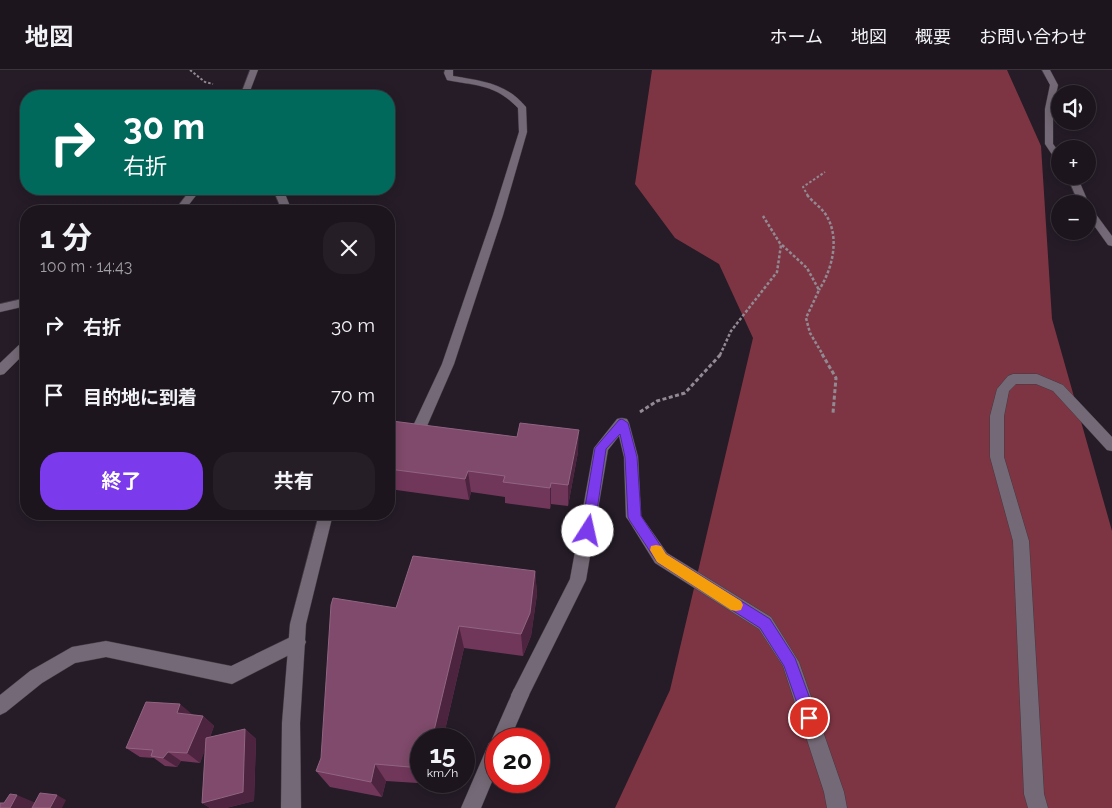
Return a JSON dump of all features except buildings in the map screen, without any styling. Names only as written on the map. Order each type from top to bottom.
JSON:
[{"type":"street","points":[[248,90],[254,70]]},
{"type":"street","points":[[420,426],[448,364],[498,215],[523,132],[522,106],[508,93],[485,84],[450,78],[449,70]]},
{"type":"street","points":[[1046,70],[1054,84],[1049,109],[1049,144],[1051,147]]},
{"type":"street","points":[[184,205],[191,195]]},
{"type":"street","points":[[1096,222],[1112,243]]},
{"type":"street","points":[[0,308],[20,303]]},
{"type":"street","points":[[0,371],[20,351]]},
{"type":"street","points":[[1038,808],[1034,794],[1021,541],[997,457],[997,416],[1003,389],[1013,378],[1037,379],[1058,388],[1112,446]]},
{"type":"street","points":[[506,728],[520,695],[578,580],[600,448],[622,423]]},
{"type":"street","points":[[622,423],[631,457],[634,517],[661,558],[765,623],[790,662],[834,792],[837,808]]},
{"type":"street","points":[[404,424],[436,428]]},
{"type":"street","points":[[291,808],[291,723],[298,624],[324,520]]},
{"type":"street","points":[[0,706],[36,677],[72,655],[106,649],[232,675],[297,642]]},
{"type":"street","points":[[471,808],[485,776]]},
{"type":"path","points":[[825,172],[803,187],[806,195],[828,219],[832,236],[832,253],[828,275],[806,318],[810,333],[836,378],[833,413]]},
{"type":"path","points":[[763,216],[781,245],[807,268],[819,290]]},
{"type":"path","points":[[622,423],[657,401],[684,393],[722,353],[731,331],[777,272],[781,245]]},
{"type":"shaded area","points":[[652,70],[1007,70],[1041,146],[1052,319],[1112,531],[1112,808],[615,808],[670,690],[753,338],[719,264],[675,238],[635,184]]},
{"type":"slow traffic","points":[[656,550],[661,558],[736,605]]},
{"type":"route","points":[[588,531],[600,448],[622,423],[631,457],[634,517],[661,558],[765,623],[790,662],[809,718]]}]
